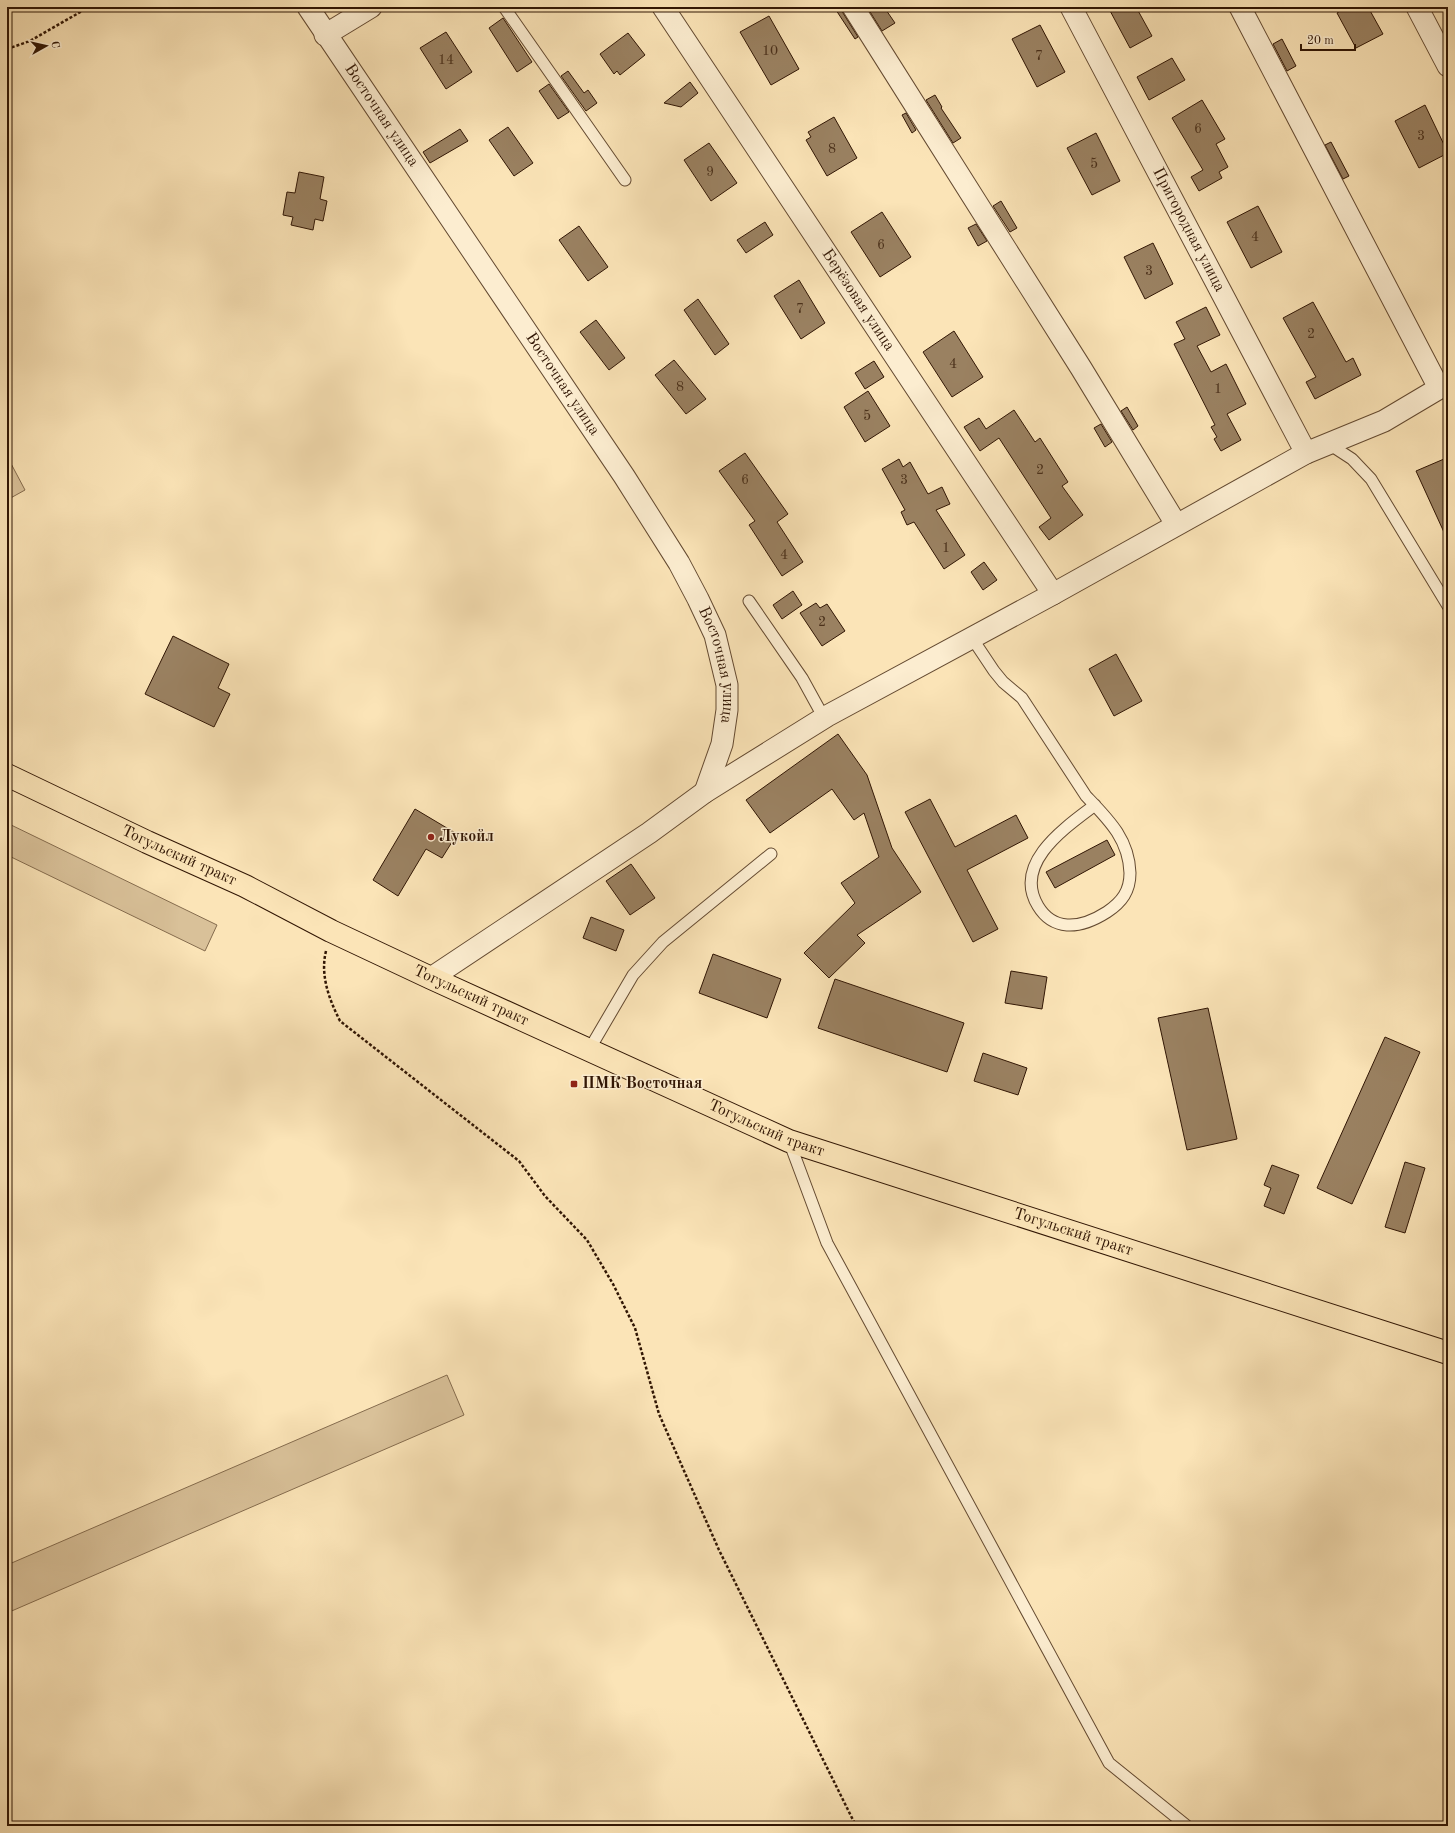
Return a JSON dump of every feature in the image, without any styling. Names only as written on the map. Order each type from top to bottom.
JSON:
[{"type":"main road","name":"Тогульский тракт","points":[[7,775],[147,842],[245,886],[332,931],[431,978],[789,1141],[1448,1353]]},
{"type":"street","name":"Восточная улица","points":[[308,7],[624,476],[679,563],[698,599],[715,635],[727,686],[727,710],[722,744],[704,792]]},
{"type":"street","points":[[326,35],[371,7]]},
{"type":"street","name":"Берёзовая улица","points":[[662,7],[1053,594]]},
{"type":"street","points":[[853,7],[1081,368],[1176,524]]},
{"type":"street","name":"Пригородная улица","points":[[1070,7],[1306,453]]},
{"type":"street","points":[[431,978],[649,833],[704,792],[824,718],[1053,594],[1176,524],[1306,453],[1384,421],[1443,385],[1240,7]]},
{"type":"street","points":[[1417,7],[1448,66]]},
{"type":"lane","points":[[504,7],[625,180]]},
{"type":"lane","points":[[1329,444],[1352,459],[1371,479],[1448,606]]},
{"type":"lane","points":[[749,601],[798,672],[824,718]]},
{"type":"lane","points":[[972,638],[1003,682],[1022,698],[1086,796],[1095,805],[1118,833],[1126,847],[1130,863],[1130,880],[1126,895],[1117,906],[1086,922],[1067,925],[1052,921],[1043,914],[1037,904],[1032,890],[1032,875],[1036,863],[1060,831],[1095,805]]},
{"type":"lane","points":[[590,1050],[634,975],[663,942],[771,854]]},
{"type":"lane","points":[[789,1141],[828,1243],[1109,1762],[1187,1826]]},
{"type":"path","points":[[7,49],[30,41],[89,7]]},
{"type":"path","points":[[332,931],[324,962],[328,998],[340,1021],[519,1160],[545,1196],[587,1240],[614,1284],[635,1328],[659,1414],[716,1543],[856,1826]]},
{"type":"shaded area","points":[[7,456],[25,490],[7,500]]},
{"type":"shaded area","points":[[7,823],[217,925],[205,951],[7,855]]},
{"type":"shaded area","points":[[447,1375],[464,1415],[7,1613],[7,1565]]},
{"type":"building","points":[[834,7],[841,7],[843,13],[858,37],[855,39]]},
{"type":"building","points":[[867,7],[884,7],[895,23],[882,31]]},
{"type":"building","points":[[1108,7],[1136,7],[1152,36],[1130,48]]},
{"type":"building","points":[[1347,7],[1368,7],[1383,34],[1356,48],[1337,13]]},
{"type":"building","points":[[769,16],[799,69],[771,85],[740,32]]},
{"type":"building","points":[[503,18],[532,62],[517,72],[489,28]]},
{"type":"building","points":[[1040,25],[1065,72],[1037,87],[1012,39]]},
{"type":"building","points":[[446,32],[472,72],[446,89],[420,48]]},
{"type":"building","points":[[628,33],[645,55],[620,75],[617,71],[614,74],[600,54]]},
{"type":"building","points":[[1282,39],[1296,66],[1287,71],[1273,44]]},
{"type":"building","points":[[1172,58],[1185,80],[1149,100],[1137,77]]},
{"type":"building","points":[[568,71],[584,93],[588,90],[597,103],[586,111],[561,76]]},
{"type":"building","points":[[690,82],[698,93],[681,107],[664,103]]},
{"type":"building","points":[[549,84],[569,112],[558,119],[539,91]]},
{"type":"building","points":[[935,95],[942,107],[941,108],[961,138],[953,143],[926,100]]},
{"type":"building","points":[[1202,100],[1225,139],[1216,144],[1228,167],[1219,172],[1222,178],[1199,191],[1191,177],[1203,170],[1172,118]]},
{"type":"building","points":[[1425,105],[1448,153],[1419,168],[1395,121]]},
{"type":"building","points":[[906,113],[916,130],[912,133],[902,115]]},
{"type":"building","points":[[834,117],[857,158],[827,176],[806,140],[811,137],[808,132]]},
{"type":"building","points":[[508,127],[533,163],[514,176],[489,140]]},
{"type":"building","points":[[460,129],[468,141],[430,163],[423,152]]},
{"type":"building","points":[[1096,133],[1120,181],[1092,195],[1067,148]]},
{"type":"building","points":[[1331,142],[1349,176],[1343,179],[1325,145]]},
{"type":"building","points":[[709,143],[737,183],[711,201],[684,160]]},
{"type":"building","points":[[299,172],[324,177],[320,199],[327,201],[323,221],[315,219],[313,230],[291,225],[293,217],[283,215],[287,192],[295,193]]},
{"type":"building","points":[[1001,201],[1017,228],[1010,232],[993,206]]},
{"type":"building","points":[[1258,206],[1282,252],[1251,268],[1227,222]]},
{"type":"building","points":[[882,212],[911,257],[880,277],[851,232]]},
{"type":"building","points":[[765,222],[773,235],[746,253],[737,240]]},
{"type":"building","points":[[976,224],[987,241],[978,246],[968,228]]},
{"type":"building","points":[[579,226],[608,267],[588,281],[559,240]]},
{"type":"building","points":[[1153,243],[1173,284],[1145,299],[1124,257]]},
{"type":"building","points":[[799,280],[825,323],[801,339],[774,296]]},
{"type":"building","points":[[698,299],[729,344],[715,355],[684,310]]},
{"type":"building","points":[[1313,302],[1346,362],[1353,358],[1361,375],[1315,399],[1306,382],[1316,377],[1283,318]]},
{"type":"building","points":[[1206,307],[1220,335],[1197,346],[1211,372],[1226,364],[1246,404],[1227,414],[1241,440],[1221,451],[1214,439],[1217,437],[1211,427],[1215,425],[1174,344],[1185,339],[1176,322]]},
{"type":"building","points":[[596,320],[625,358],[609,370],[580,332]]},
{"type":"building","points":[[954,331],[983,377],[952,397],[923,352]]},
{"type":"building","points":[[674,360],[706,399],[686,414],[655,375]]},
{"type":"building","points":[[874,361],[884,377],[865,389],[855,373]]},
{"type":"building","points":[[868,391],[890,426],[865,442],[844,407]]},
{"type":"building","points":[[1127,407],[1138,426],[1133,430],[1121,411]]},
{"type":"building","points":[[1014,410],[1035,442],[1040,438],[1068,482],[1062,486],[1083,515],[1049,540],[1039,527],[1051,518],[999,438],[980,451],[964,427],[979,418],[986,429]]},
{"type":"building","points":[[1101,424],[1112,442],[1105,447],[1094,428]]},
{"type":"building","points":[[745,453],[788,514],[777,522],[803,562],[782,576],[749,525],[755,521],[719,471]]},
{"type":"building","points":[[899,459],[903,467],[910,462],[928,494],[942,487],[950,504],[936,510],[965,555],[944,569],[914,522],[907,525],[901,512],[905,510],[882,469]]},
{"type":"building","points":[[1444,459],[1448,468],[1448,541],[1416,471]]},
{"type":"building","points":[[984,562],[997,580],[983,590],[971,572]]},
{"type":"building","points":[[793,591],[802,605],[782,619],[773,605]]},
{"type":"building","points":[[816,603],[820,608],[827,604],[845,631],[822,646],[800,613]]},
{"type":"building","points":[[173,636],[229,664],[218,688],[230,694],[214,727],[145,694]]},
{"type":"building","points":[[1116,654],[1142,701],[1114,716],[1089,669]]},
{"type":"building","points":[[838,734],[867,775],[892,848],[921,892],[857,935],[865,943],[829,978],[804,953],[855,903],[841,883],[879,857],[864,813],[854,820],[832,789],[770,833],[746,800]]},
{"type":"building","points":[[930,799],[955,847],[1016,815],[1028,838],[967,870],[998,929],[973,942],[905,812]]},
{"type":"building","points":[[415,809],[457,834],[442,858],[426,849],[398,896],[373,880]]},
{"type":"building","points":[[1107,840],[1115,855],[1055,888],[1046,872]]},
{"type":"building","points":[[631,864],[655,898],[630,915],[606,881]]},
{"type":"building","points":[[591,917],[624,930],[616,951],[583,938]]},
{"type":"building","points":[[713,954],[781,979],[767,1018],[699,993]]},
{"type":"building","points":[[1011,971],[1047,977],[1042,1009],[1005,1003]]},
{"type":"building","points":[[835,979],[964,1023],[947,1072],[818,1028]]},
{"type":"building","points":[[1208,1008],[1237,1139],[1187,1150],[1158,1018]]},
{"type":"building","points":[[1385,1037],[1420,1052],[1352,1204],[1317,1188]]},
{"type":"building","points":[[983,1053],[1027,1068],[1018,1095],[974,1081]]},
{"type":"building","points":[[1405,1162],[1425,1168],[1405,1233],[1385,1227]]},
{"type":"building","points":[[1272,1165],[1299,1175],[1284,1214],[1264,1206],[1271,1188],[1264,1185]]},
{"type":"place","name":"Лукойл","points":[[431,837]]},
{"type":"place","name":"ПМК Восточная","points":[[574,1084]]}]
